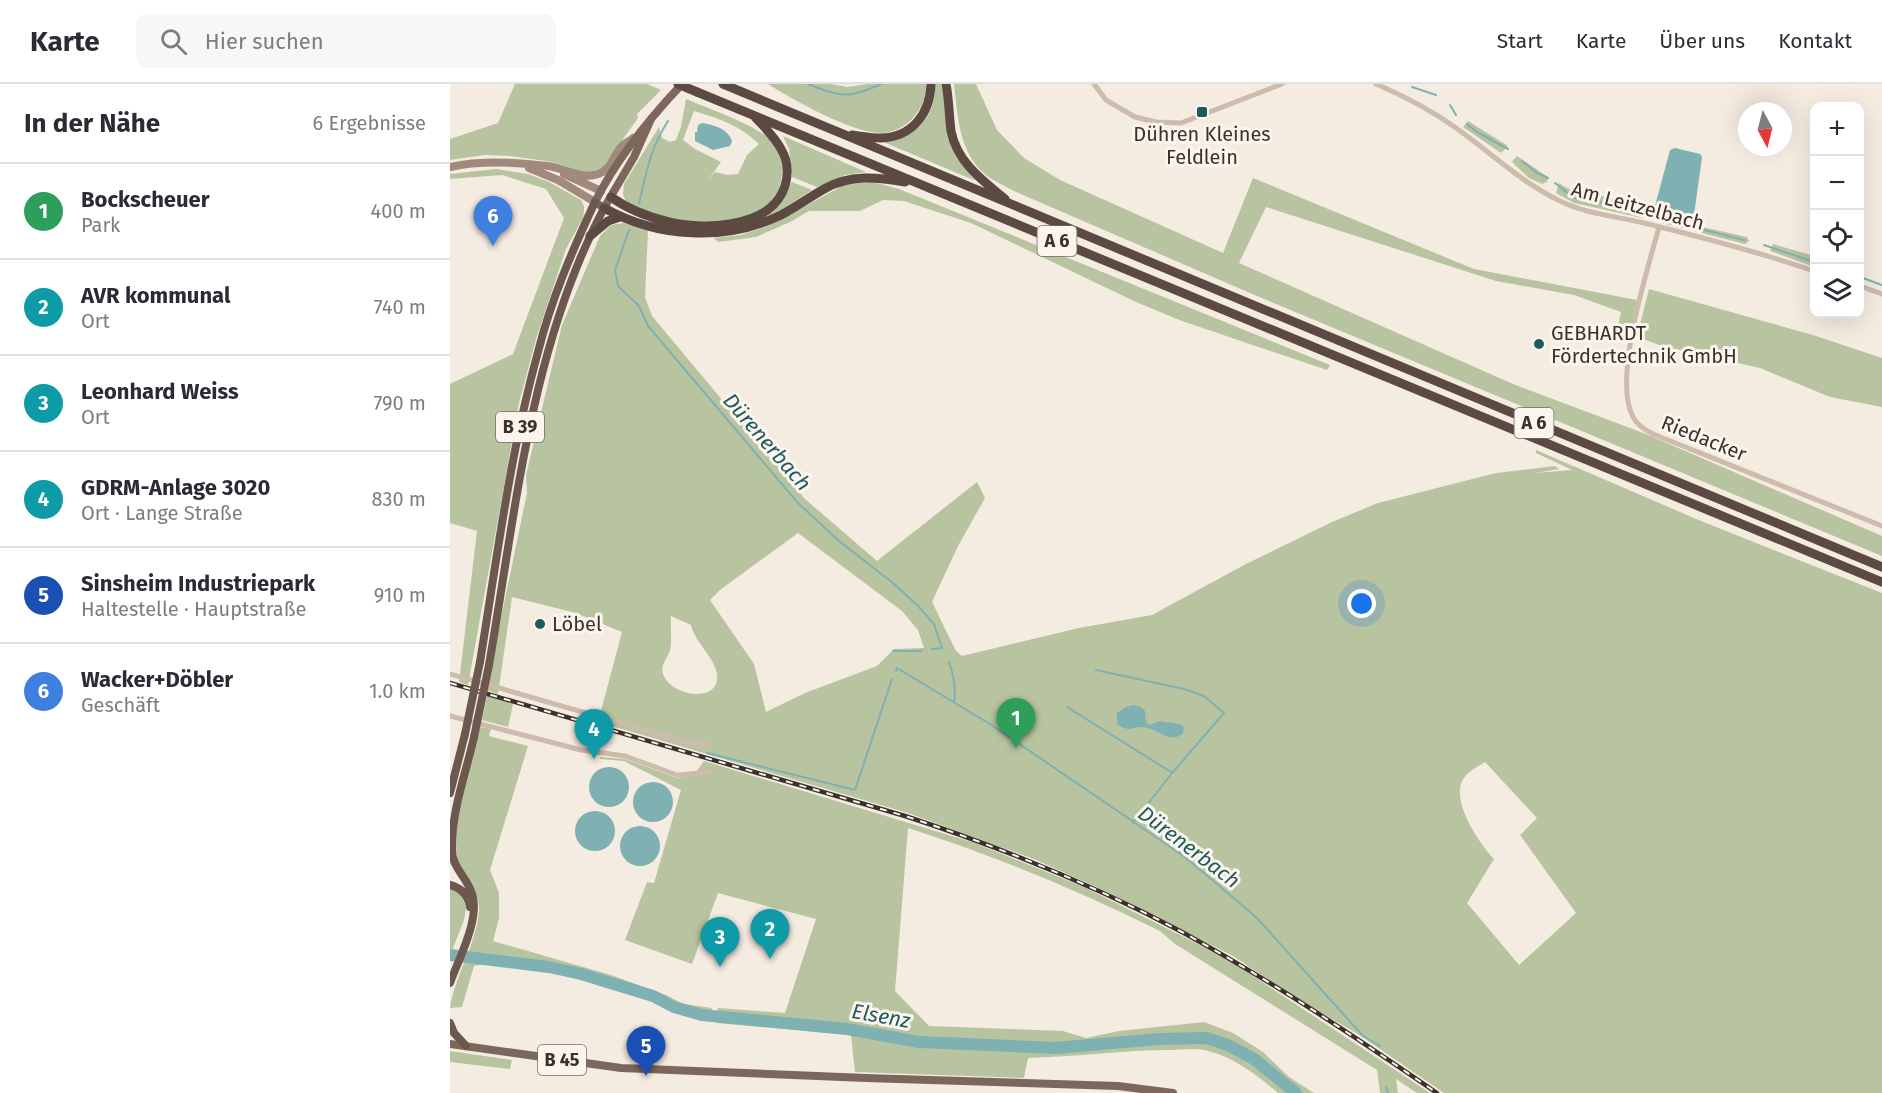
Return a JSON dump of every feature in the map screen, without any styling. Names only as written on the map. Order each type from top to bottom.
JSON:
[{"type":"highway","name":"A 6","points":[[678,84],[1882,582]]},
{"type":"highway","name":"A 6","points":[[723,84],[1882,567]]},
{"type":"highway","points":[[840,133],[880,138],[896,136],[909,130],[929,104],[931,84]]},
{"type":"highway","points":[[946,84],[953,139],[964,161],[980,179],[1014,206]]},
{"type":"highway","points":[[611,197],[632,210],[672,223],[723,224],[761,214],[779,198],[787,178],[786,164],[781,148],[753,115]]},
{"type":"highway","points":[[604,208],[620,217],[671,231],[724,232],[766,221],[841,181],[868,177],[922,185]]},
{"type":"highway","name":"B 39","points":[[450,793],[480,662],[515,450],[538,350],[563,273],[595,202]]},
{"type":"highway","name":"B 39","points":[[450,983],[473,918],[473,896],[454,862],[452,852],[455,815],[489,665],[523,461],[540,378],[569,287],[604,208]]},
{"type":"highway","points":[[590,236],[608,221],[620,217]]},
{"type":"highway","points":[[450,827],[455,815]]},
{"type":"highway","points":[[450,885],[459,888],[464,893],[473,918]]},
{"type":"highway","points":[[450,1023],[454,1033],[466,1046]]},
{"type":"main road","name":"B 39","points":[[595,202],[637,136],[682,84]]},
{"type":"main road","name":"B 39","points":[[604,208],[634,157],[651,119]]},
{"type":"main road","points":[[450,167],[491,163],[549,166],[589,176],[608,169],[622,146],[637,136]]},
{"type":"main road","points":[[523,165],[558,180],[604,208]]},
{"type":"main road","points":[[532,166],[558,172],[611,197]]},
{"type":"main road","name":"B 45","points":[[450,1044],[621,1068],[1118,1086],[1173,1093]]},
{"type":"street","points":[[1094,84],[1106,100],[1135,117],[1156,122],[1181,123],[1282,84]]},
{"type":"street","name":"Am Leitzelbach","points":[[1376,84],[1443,119],[1513,171],[1560,202],[1587,212],[1733,246],[1810,269]]},
{"type":"street","name":"Riedacker","points":[[1659,227],[1638,308],[1627,364],[1628,399],[1633,417],[1643,430],[1882,526]]},
{"type":"street","points":[[1864,287],[1882,294]]},
{"type":"street","points":[[450,674],[694,744],[708,744]]},
{"type":"street","points":[[450,716],[581,750],[626,756],[677,775],[711,772]]},
{"type":"green space","points":[[515,84],[647,84],[661,90],[637,114],[638,118],[603,167],[591,173],[553,162],[510,156],[485,155],[450,160],[450,139],[498,123]]},
{"type":"green space","points":[[768,84],[831,84],[847,87],[867,84],[926,84],[923,102],[913,118],[898,129],[880,133],[868,132],[839,121],[806,106]]},
{"type":"green space","points":[[935,84],[941,84],[948,126],[955,149],[967,171],[976,181],[881,141],[904,136],[921,125],[932,107]]},
{"type":"green space","points":[[954,84],[976,84],[997,130],[1024,158],[1060,180],[1223,253],[1253,178],[1474,269],[1637,300],[1629,337],[1617,332],[1621,312],[1574,295],[1496,281],[1266,207],[1239,263],[1513,384],[1646,434],[1882,536],[1882,556],[1257,296],[1016,192],[990,178],[972,159],[962,136]]},
{"type":"green space","points":[[686,99],[732,118],[766,136],[778,150],[782,165],[781,181],[776,194],[757,212],[744,217],[715,222],[672,219],[626,203],[623,194],[624,184],[659,127],[662,138],[670,142],[676,140]],"holes":[[[694,111],[736,127],[759,144],[747,155],[738,174],[728,175],[715,172],[708,180],[721,162],[683,140]]]},
{"type":"green space","points":[[1468,121],[1508,146],[1501,153],[1463,127]]},
{"type":"green space","points":[[783,136],[866,172],[845,175],[817,187],[792,177],[789,149]]},
{"type":"green space","points":[[1517,156],[1548,177],[1547,182],[1542,184],[1529,178],[1512,162]]},
{"type":"green space","points":[[496,169],[528,174],[549,182],[581,200],[584,211],[583,218],[566,249],[536,339],[519,403],[468,685],[459,682],[477,531],[450,523],[450,384],[513,354],[564,218],[546,189],[502,175],[450,179],[450,174]]},
{"type":"green space","points":[[792,182],[812,190],[778,212],[757,220],[779,204]]},
{"type":"green space","points":[[873,182],[899,189],[1330,365],[1327,370],[1182,321],[1136,302],[971,223],[904,201],[883,200],[860,211],[809,211],[756,237],[718,242],[714,238],[740,235],[766,227],[848,183]]},
{"type":"green space","points":[[1559,183],[1577,192],[1614,199],[1646,212],[1642,218],[1574,203],[1556,193]]},
{"type":"green space","points":[[1667,219],[1747,237],[1749,241],[1745,244],[1666,224]]},
{"type":"green space","points":[[624,223],[648,231],[645,297],[652,316],[805,499],[877,561],[977,482],[985,498],[958,546],[932,602],[956,651],[962,656],[1079,628],[1152,615],[1246,564],[1332,522],[1378,503],[1496,473],[1555,466],[1559,469],[1535,473],[1572,470],[1536,453],[1536,450],[1701,521],[1882,593],[1882,1093],[1444,1093],[1361,1036],[1296,998],[1233,956],[1105,891],[1034,859],[908,813],[598,722],[622,632],[576,613],[512,597],[498,694],[486,690],[527,493],[526,475],[562,325],[600,236],[611,225]],"holes":[[[798,533],[902,611],[918,630],[924,648],[894,649],[877,666],[805,693],[766,712],[754,664],[710,600],[720,590]],[[671,616],[691,625],[696,638],[712,661],[717,674],[716,684],[711,690],[694,694],[675,688],[668,682],[662,671],[671,645]],[[1485,762],[1537,818],[1520,835],[1576,913],[1519,965],[1467,903],[1494,859],[1470,824],[1461,803],[1461,784],[1471,771]]]},
{"type":"green space","points":[[1773,244],[1810,255],[1810,266],[1770,251]]},
{"type":"green space","points":[[1649,289],[1816,336],[1882,358],[1882,407],[1830,397],[1760,368],[1662,346],[1643,339],[1638,332]]},
{"type":"green space","points":[[487,696],[513,704],[508,727],[482,720]]},
{"type":"green space","points":[[480,727],[491,729],[489,736],[528,746],[490,870],[499,893],[499,918],[493,941],[611,975],[666,995],[683,1004],[712,1008],[708,1019],[569,976],[497,964],[474,966],[462,1007],[450,1008],[456,984],[474,936],[479,911],[477,896],[459,864],[456,842],[459,809]]},
{"type":"green space","points":[[600,757],[625,759],[677,778],[694,775],[704,761],[975,843],[1086,888],[1198,944],[1241,968],[1430,1093],[1417,1093],[1396,1079],[1398,1093],[1380,1093],[1377,1070],[1175,944],[1160,931],[1036,875],[908,828],[895,991],[929,1026],[1063,1031],[1086,1038],[1119,1031],[1204,1022],[1233,1033],[1263,1052],[1289,1077],[1314,1093],[1278,1093],[1236,1062],[1218,1054],[1199,1050],[1135,1051],[1028,1058],[1024,1078],[855,1072],[851,1035],[716,1023],[718,1008],[785,1013],[816,919],[718,893],[692,964],[625,940],[647,882],[654,883],[681,790],[624,761],[600,759]]},
{"type":"green space","points":[[450,889],[461,894],[466,908],[464,920],[450,956]]},
{"type":"green space","points":[[450,1051],[512,1060],[510,1069],[450,1062]]},
{"type":"water","points":[[702,123],[716,126],[724,131],[732,141],[730,146],[713,150],[695,141],[695,132],[697,132],[698,125]]},
{"type":"water","points":[[1675,148],[1700,154],[1702,157],[1694,215],[1655,206],[1670,150]]},
{"type":"water","points":[[1133,705],[1145,711],[1146,723],[1150,725],[1159,721],[1180,724],[1184,727],[1183,733],[1168,737],[1147,728],[1127,729],[1117,724],[1117,713]]},
{"type":"water","points":[[609,767],[623,773],[629,787],[623,801],[609,807],[595,801],[589,787],[595,773]]},
{"type":"water","points":[[653,782],[667,788],[673,802],[667,816],[653,822],[639,816],[633,802],[639,788]]},
{"type":"water","points":[[595,811],[609,817],[615,831],[609,845],[595,851],[581,845],[575,831],[581,817]]},
{"type":"water","points":[[640,826],[654,832],[660,846],[654,860],[640,866],[626,860],[620,846],[626,832]]},
{"type":"waterway","points":[[808,84],[837,94],[852,94],[881,84]]},
{"type":"waterway","points":[[1412,87],[1436,95]]},
{"type":"waterway","points":[[1450,105],[1456,115]]},
{"type":"waterway","name":"Dürenerbach","points":[[639,204],[653,151],[668,121]]},
{"type":"waterway","points":[[1467,124],[1508,149]]},
{"type":"waterway","points":[[1522,161],[1537,173],[1548,178]]},
{"type":"waterway","points":[[1555,183],[1574,198],[1612,204],[1638,215]]},
{"type":"waterway","points":[[1653,217],[1744,240]]},
{"type":"waterway","name":"Dürenerbach","points":[[629,230],[615,270],[618,286],[639,306],[648,326],[798,503],[839,541],[893,583],[934,624],[942,648],[932,649]]},
{"type":"waterway","points":[[1764,245],[1810,261]]},
{"type":"waterway","points":[[1864,278],[1882,285]]},
{"type":"waterway","points":[[893,651],[922,651]]},
{"type":"waterway","name":"Dürenerbach","points":[[949,662],[954,682],[954,703]]},
{"type":"waterway","name":"Dürenerbach","points":[[896,671],[897,668],[990,724],[1185,857],[1257,918],[1363,1036],[1380,1046]]},
{"type":"waterway","points":[[1096,670],[1184,689],[1204,696],[1224,713],[1172,773],[1133,823]]},
{"type":"waterway","points":[[707,753],[855,790],[892,679]]},
{"type":"waterway","points":[[1067,707],[1171,772]]},
{"type":"waterway","name":"Elsenz","points":[[450,955],[549,967],[581,974],[653,996],[674,1007],[702,1015],[847,1029],[919,1042],[1055,1048],[1159,1039],[1206,1038],[1228,1045],[1254,1059],[1296,1093]]},
{"type":"waterway","name":"Dürenerbach","points":[[1386,1087],[1388,1093]]},
{"type":"railway","points":[[450,683],[905,816],[1046,868],[1115,898],[1215,950],[1311,1009],[1437,1093]]},
{"type":"place","name":"Dühren Kleines Feldlein","points":[[1202,112]]},
{"type":"place","name":"Wacker+Döbler","points":[[493,246]]},
{"type":"place","name":"GEBHARDT Fördertechnik GmbH","points":[[1539,344]]},
{"type":"place","name":"Löbel","points":[[540,624]]},
{"type":"place","name":"Bockscheuer","points":[[1016,748]]},
{"type":"place","name":"GDRM-Anlage 3020","points":[[594,759]]},
{"type":"place","name":"AVR kommunal","points":[[770,959]]},
{"type":"place","name":"Leonhard Weiss","points":[[720,967]]},
{"type":"place","name":"Sinsheim Industriepark","points":[[646,1076]]}]
